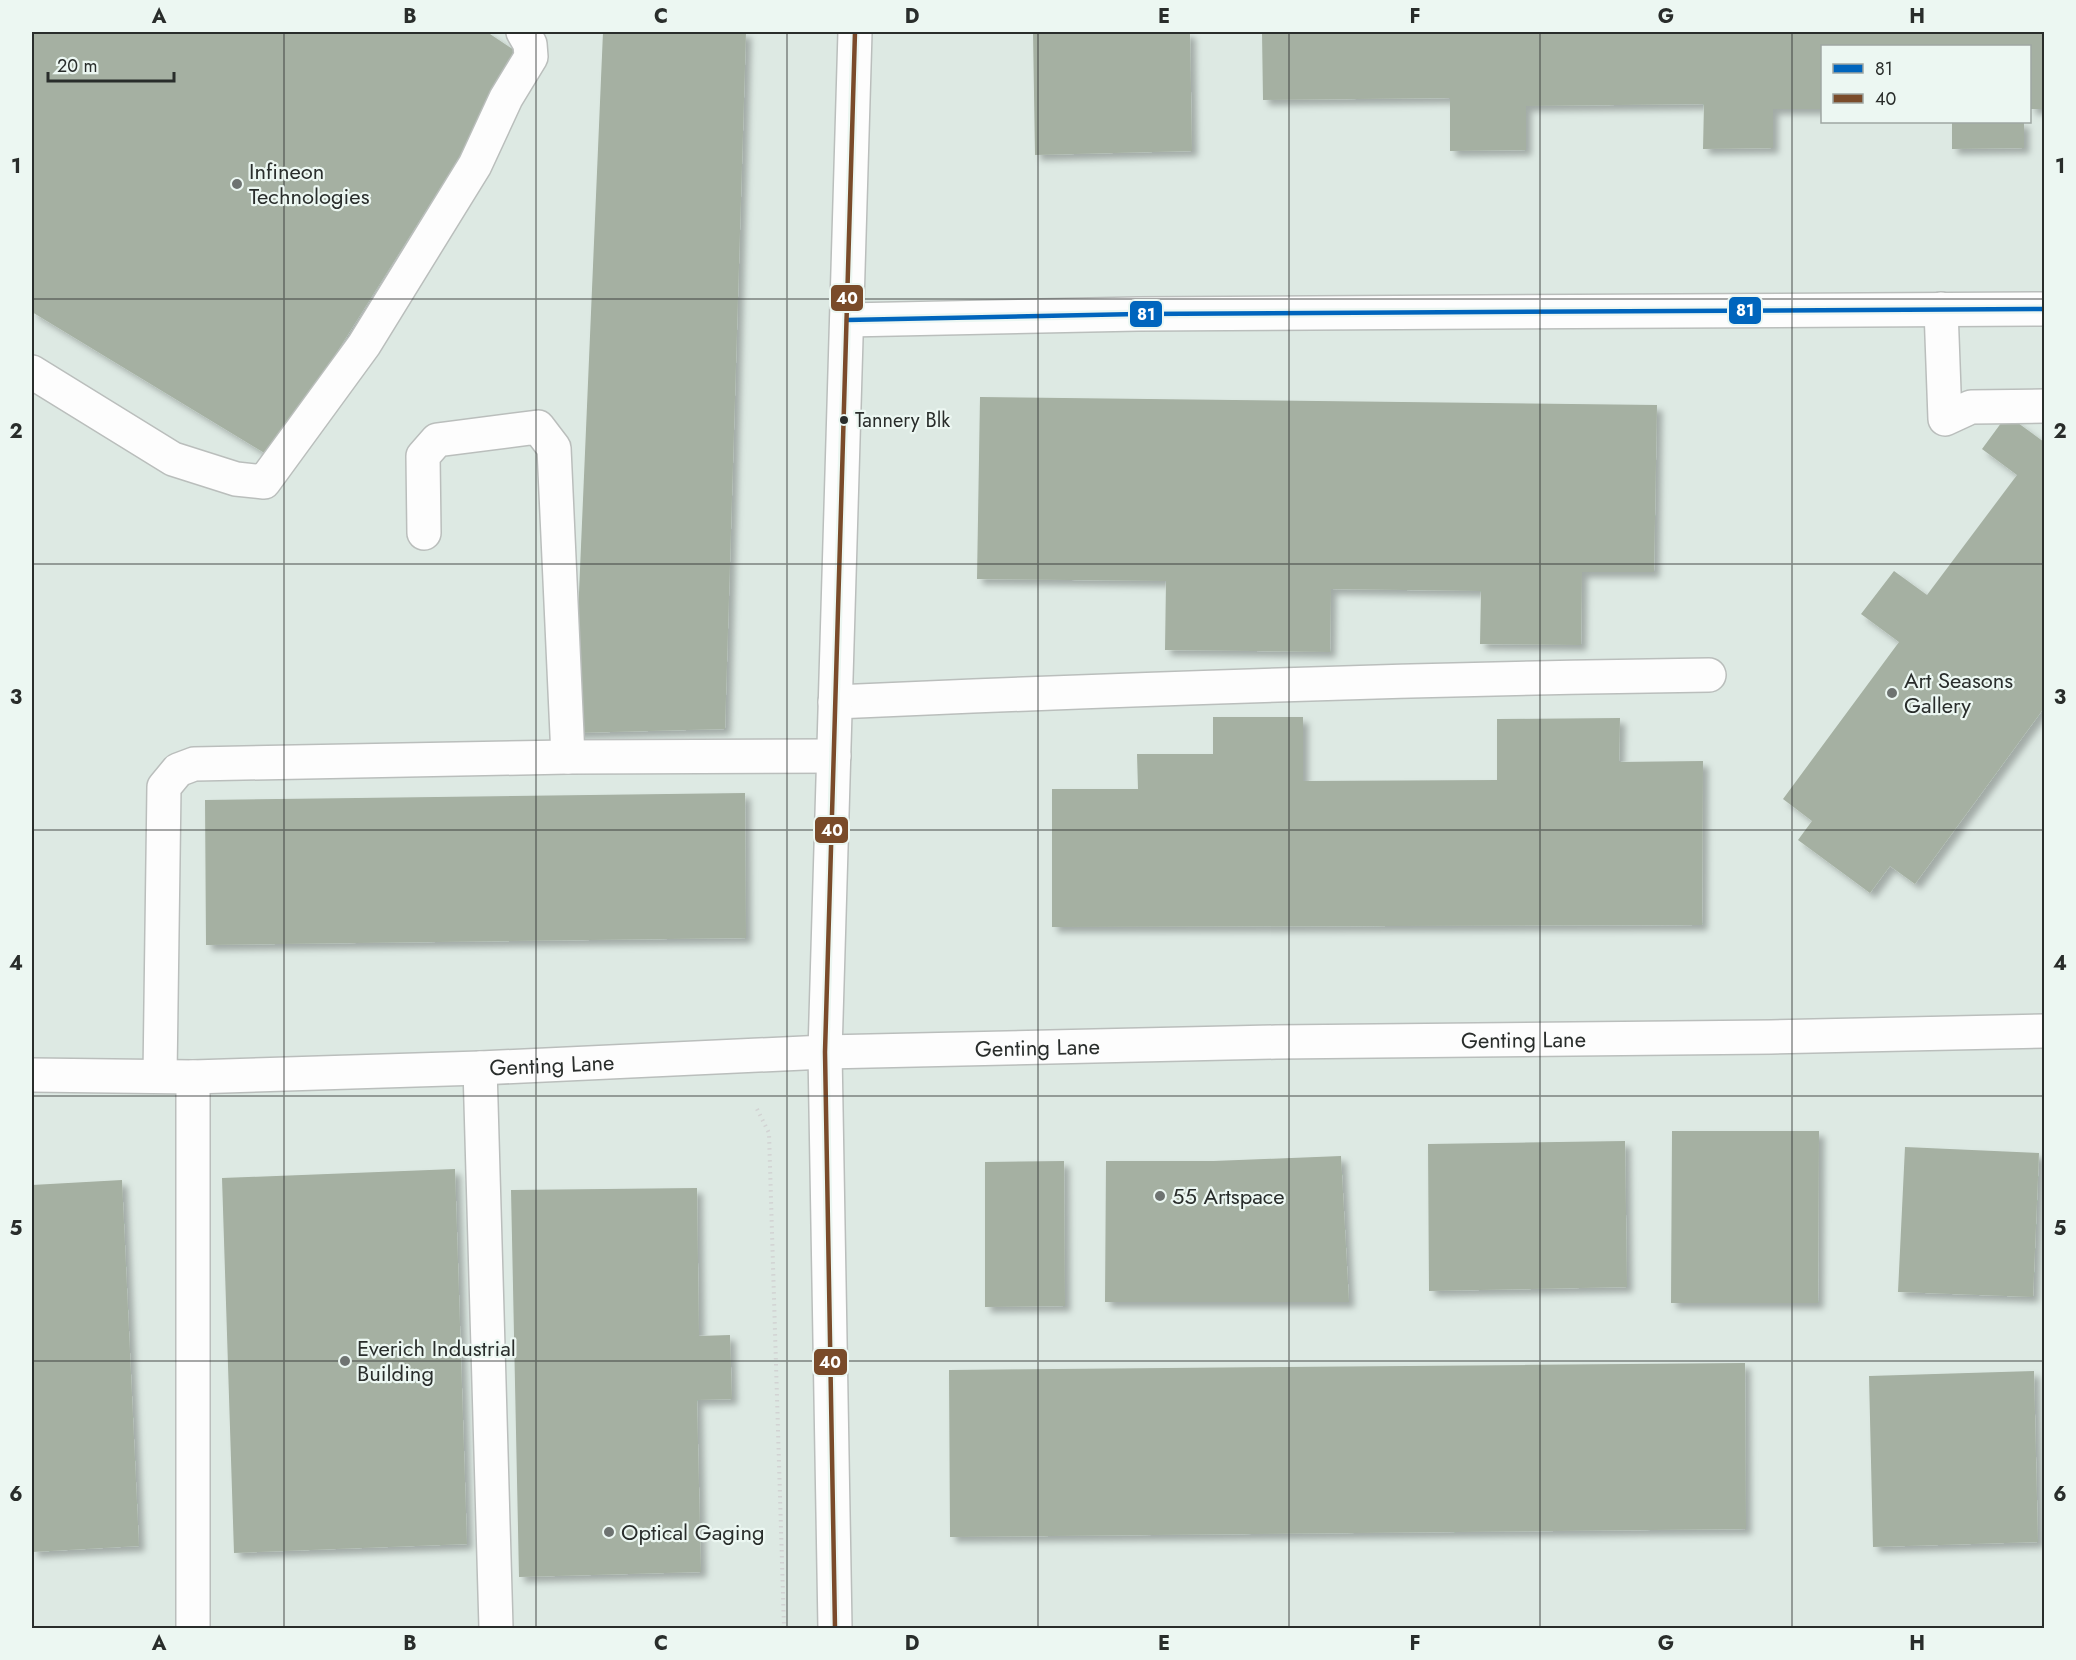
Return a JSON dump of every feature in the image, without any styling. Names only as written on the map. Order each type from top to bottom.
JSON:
[{"type":"street","points":[[32,372],[173,459],[236,479],[264,482],[364,345],[474,165],[506,98],[531,57],[530,44],[524,32]]},
{"type":"street","points":[[835,1629],[825,1052],[855,32]]},
{"type":"street","points":[[1941,309],[1945,419],[1971,407],[2044,406]]},
{"type":"street","points":[[847,320],[1162,314],[2044,309]]},
{"type":"street","points":[[424,533],[423,456],[437,440],[538,427],[554,448],[568,757]]},
{"type":"street","points":[[835,702],[1170,687],[1492,678],[1709,675]]},
{"type":"street","points":[[160,1076],[164,787],[178,770],[194,764],[568,757],[834,756]]},
{"type":"street","name":"Genting Lane","points":[[32,1075],[193,1077],[480,1068],[825,1052],[1276,1042],[2044,1031]]},
{"type":"street","points":[[480,1068],[496,1629]]},
{"type":"street","points":[[193,1077],[193,1629]]},
{"type":"path","points":[[757,1109],[769,1133],[784,1629]]},
{"type":"shaded area","points":[[32,32],[2044,32],[2044,1628],[32,1628]]},
{"type":"building","name":"Infineon Technologies","points":[[34,32],[487,32],[523,56],[271,457],[32,312],[32,36]]},
{"type":"building","points":[[603,32],[746,32],[725,729],[573,733]]},
{"type":"building","points":[[1033,32],[1190,32],[1192,151],[1035,155]]},
{"type":"building","points":[[1262,32],[2044,32],[2044,109],[2031,109],[2031,45],[1821,45],[1821,109],[1773,109],[1773,148],[1703,149],[1704,104],[1526,106],[1526,150],[1450,151],[1450,98],[1263,100]]},
{"type":"building","points":[[1952,123],[2024,123],[2024,148],[1952,149]]},
{"type":"building","points":[[980,397],[1657,405],[1654,572],[1582,572],[1581,645],[1480,644],[1481,591],[1331,589],[1330,652],[1165,650],[1166,581],[977,579]]},
{"type":"building","points":[[2007,415],[2044,442],[2044,708],[1915,884],[1890,866],[1870,893],[1798,840],[1812,821],[1783,799],[1899,642],[1861,614],[1894,571],[1927,595],[2017,475],[1982,449]]},
{"type":"building","points":[[1213,717],[1303,717],[1303,781],[1497,780],[1497,719],[1620,718],[1619,762],[1703,761],[1702,925],[1052,927],[1052,789],[1138,789],[1137,754],[1213,754]]},
{"type":"building","points":[[745,793],[746,938],[206,945],[205,800]]},
{"type":"building","points":[[1672,1131],[1819,1131],[1818,1303],[1671,1303]]},
{"type":"building","points":[[1625,1141],[1627,1287],[1429,1291],[1428,1144]]},
{"type":"building","points":[[1905,1147],[2039,1153],[2033,1297],[1898,1292]]},
{"type":"building","points":[[1341,1156],[1349,1302],[1105,1302],[1106,1161],[1213,1161]]},
{"type":"building","points":[[1064,1161],[1065,1306],[985,1307],[985,1162]]},
{"type":"building","name":"Everich Industrial Building","points":[[455,1169],[467,1544],[234,1553],[222,1178]]},
{"type":"building","points":[[122,1180],[139,1546],[32,1552],[32,1185]]},
{"type":"building","points":[[697,1188],[699,1336],[730,1335],[732,1399],[697,1400],[701,1572],[519,1577],[511,1190]]},
{"type":"building","points":[[1745,1363],[1746,1529],[950,1537],[949,1370]]},
{"type":"building","points":[[2034,1371],[2038,1542],[1873,1547],[1869,1376]]},
{"type":"transit line","name":"40","points":[[835,1628],[825,1052],[855,32]]},
{"type":"transit line","name":"81","points":[[847,320],[1138,314],[2044,309]]},
{"type":"place","name":"Infineon Technologies","points":[[237,184]]},
{"type":"place","name":"Tannery Blk","points":[[844,420]]},
{"type":"place","name":"Art Seasons Gallery","points":[[1892,693]]},
{"type":"place","name":"55 Artspace","points":[[1160,1196]]},
{"type":"place","name":"Everich Industrial Building","points":[[345,1361]]},
{"type":"place","name":"Optical Gaging","points":[[609,1532]]}]
